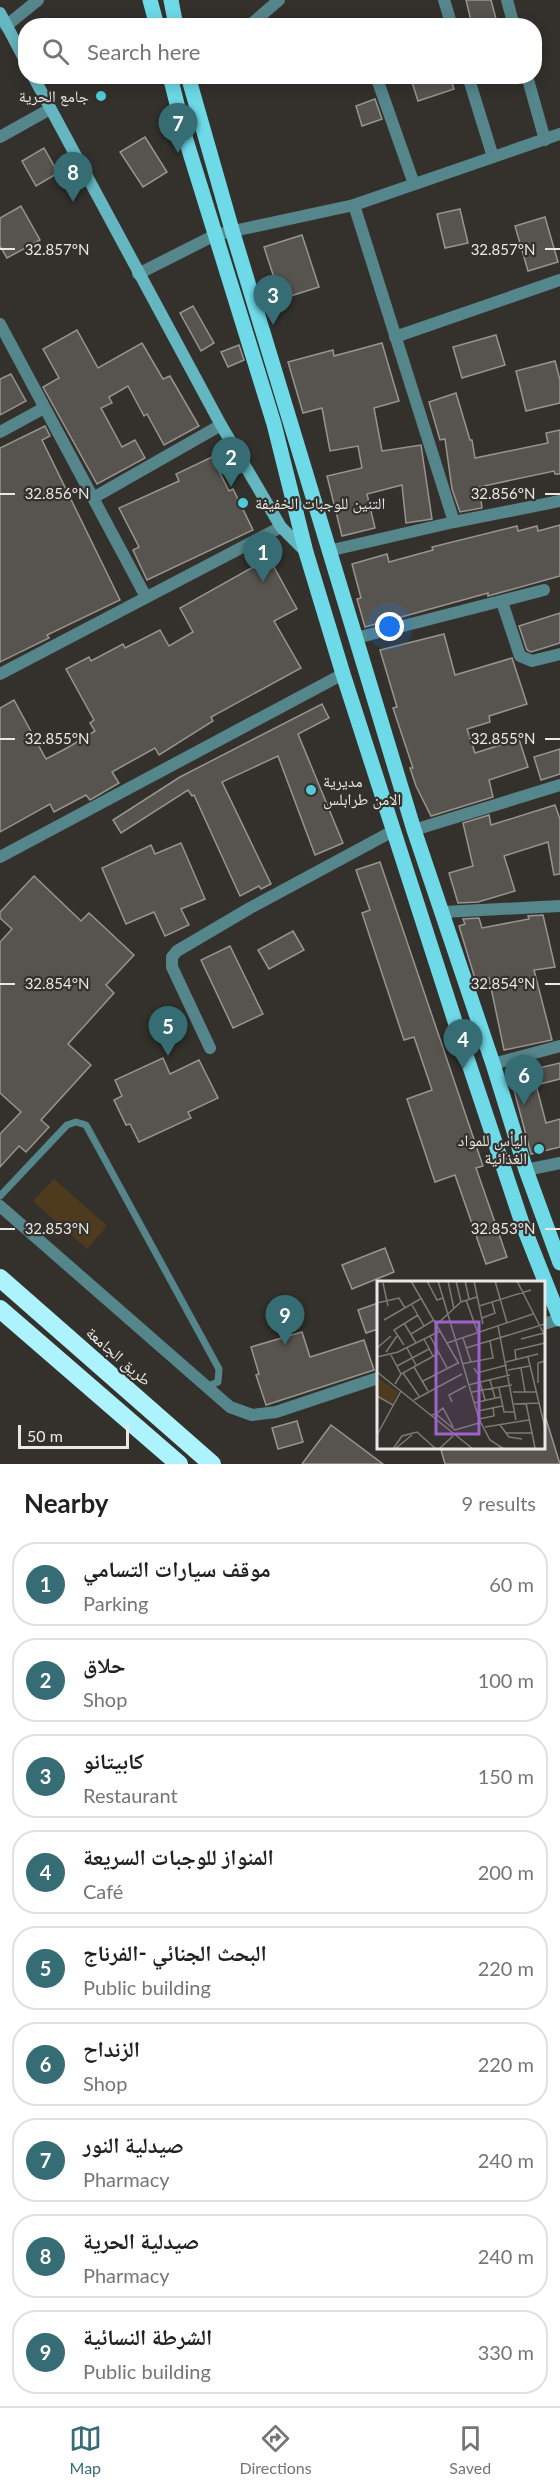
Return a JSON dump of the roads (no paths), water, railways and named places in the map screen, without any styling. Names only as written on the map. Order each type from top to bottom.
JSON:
[{"type":"highway","name":"طريق الجامعة","points":[[0,1278],[212,1464]]},
{"type":"highway","points":[[0,1310],[179,1464]]},
{"type":"main road","points":[[150,0],[155,18]]},
{"type":"main road","points":[[171,0],[174,18]]},
{"type":"main road","points":[[172,84],[205,202],[274,424],[306,552],[343,674],[519,1212],[560,1319]]},
{"type":"main road","points":[[190,84],[328,551],[414,830],[443,912],[526,1170],[560,1263]]},
{"type":"main road","points":[[205,202],[223,198]]},
{"type":"street","points":[[6,26],[38,0]]},
{"type":"street","points":[[258,18],[279,0]]},
{"type":"street","points":[[444,0],[450,18]]},
{"type":"street","points":[[507,0],[512,18]]},
{"type":"street","points":[[0,13],[18,48]]},
{"type":"street","points":[[37,84],[221,425],[281,527],[306,552]]},
{"type":"street","points":[[379,84],[414,184]]},
{"type":"street","points":[[470,84],[493,158]]},
{"type":"street","points":[[529,84],[544,140]]},
{"type":"street","points":[[0,137],[50,109]]},
{"type":"street","points":[[138,274],[215,235],[354,205],[560,134]]},
{"type":"street","points":[[354,205],[454,522]]},
{"type":"street","points":[[395,337],[560,280]]},
{"type":"street","points":[[0,324],[146,597]]},
{"type":"street","points":[[0,432],[44,408]]},
{"type":"street","points":[[93,498],[221,425]]},
{"type":"street","points":[[328,551],[454,522],[560,501]]},
{"type":"street","points":[[0,674],[281,527]]},
{"type":"street","points":[[356,638],[544,590]]},
{"type":"street","points":[[502,602],[520,656],[532,661],[560,654]]},
{"type":"street","points":[[0,857],[343,674]]},
{"type":"street","points":[[414,830],[560,785]]},
{"type":"street","points":[[210,1048],[172,967],[172,957],[177,951],[250,908],[393,831]]},
{"type":"street","points":[[443,912],[560,906]]},
{"type":"street","points":[[493,1064],[560,1046]]},
{"type":"street","points":[[526,1170],[560,1164]]},
{"type":"street","points":[[0,1206],[230,1407],[252,1415],[276,1412],[377,1378]]},
{"type":"street","points":[[545,1323],[560,1319]]},
{"type":"lane","points":[[0,1196],[67,1125],[76,1122],[86,1125],[219,1368],[218,1382],[208,1386]]},
{"type":"place","name":"جامع الحرية","points":[[101,96]]},
{"type":"place","name":"صيدلية النور","points":[[178,153]]},
{"type":"place","name":"صيدلية الحرية","points":[[73,202]]},
{"type":"place","name":"كابيتانو","points":[[273,325]]},
{"type":"place","name":"حلاق","points":[[231,487]]},
{"type":"place","name":"التنين للوجبات الخفيفة","points":[[243,503]]},
{"type":"place","name":"موقف سيارات التسامي","points":[[263,582]]},
{"type":"place","name":"مديرية الامن طرابلس","points":[[311,790]]},
{"type":"place","name":"البحث الجنائي -الفرناج","points":[[168,1056]]},
{"type":"place","name":"المنواز للوجبات السريعة","points":[[463,1069]]},
{"type":"place","name":"الزنداح","points":[[524,1105]]},
{"type":"place","name":"اليأس للمواد الغذائية","points":[[539,1149]]},
{"type":"place","name":"الشرطة النسائية","points":[[285,1345]]}]
